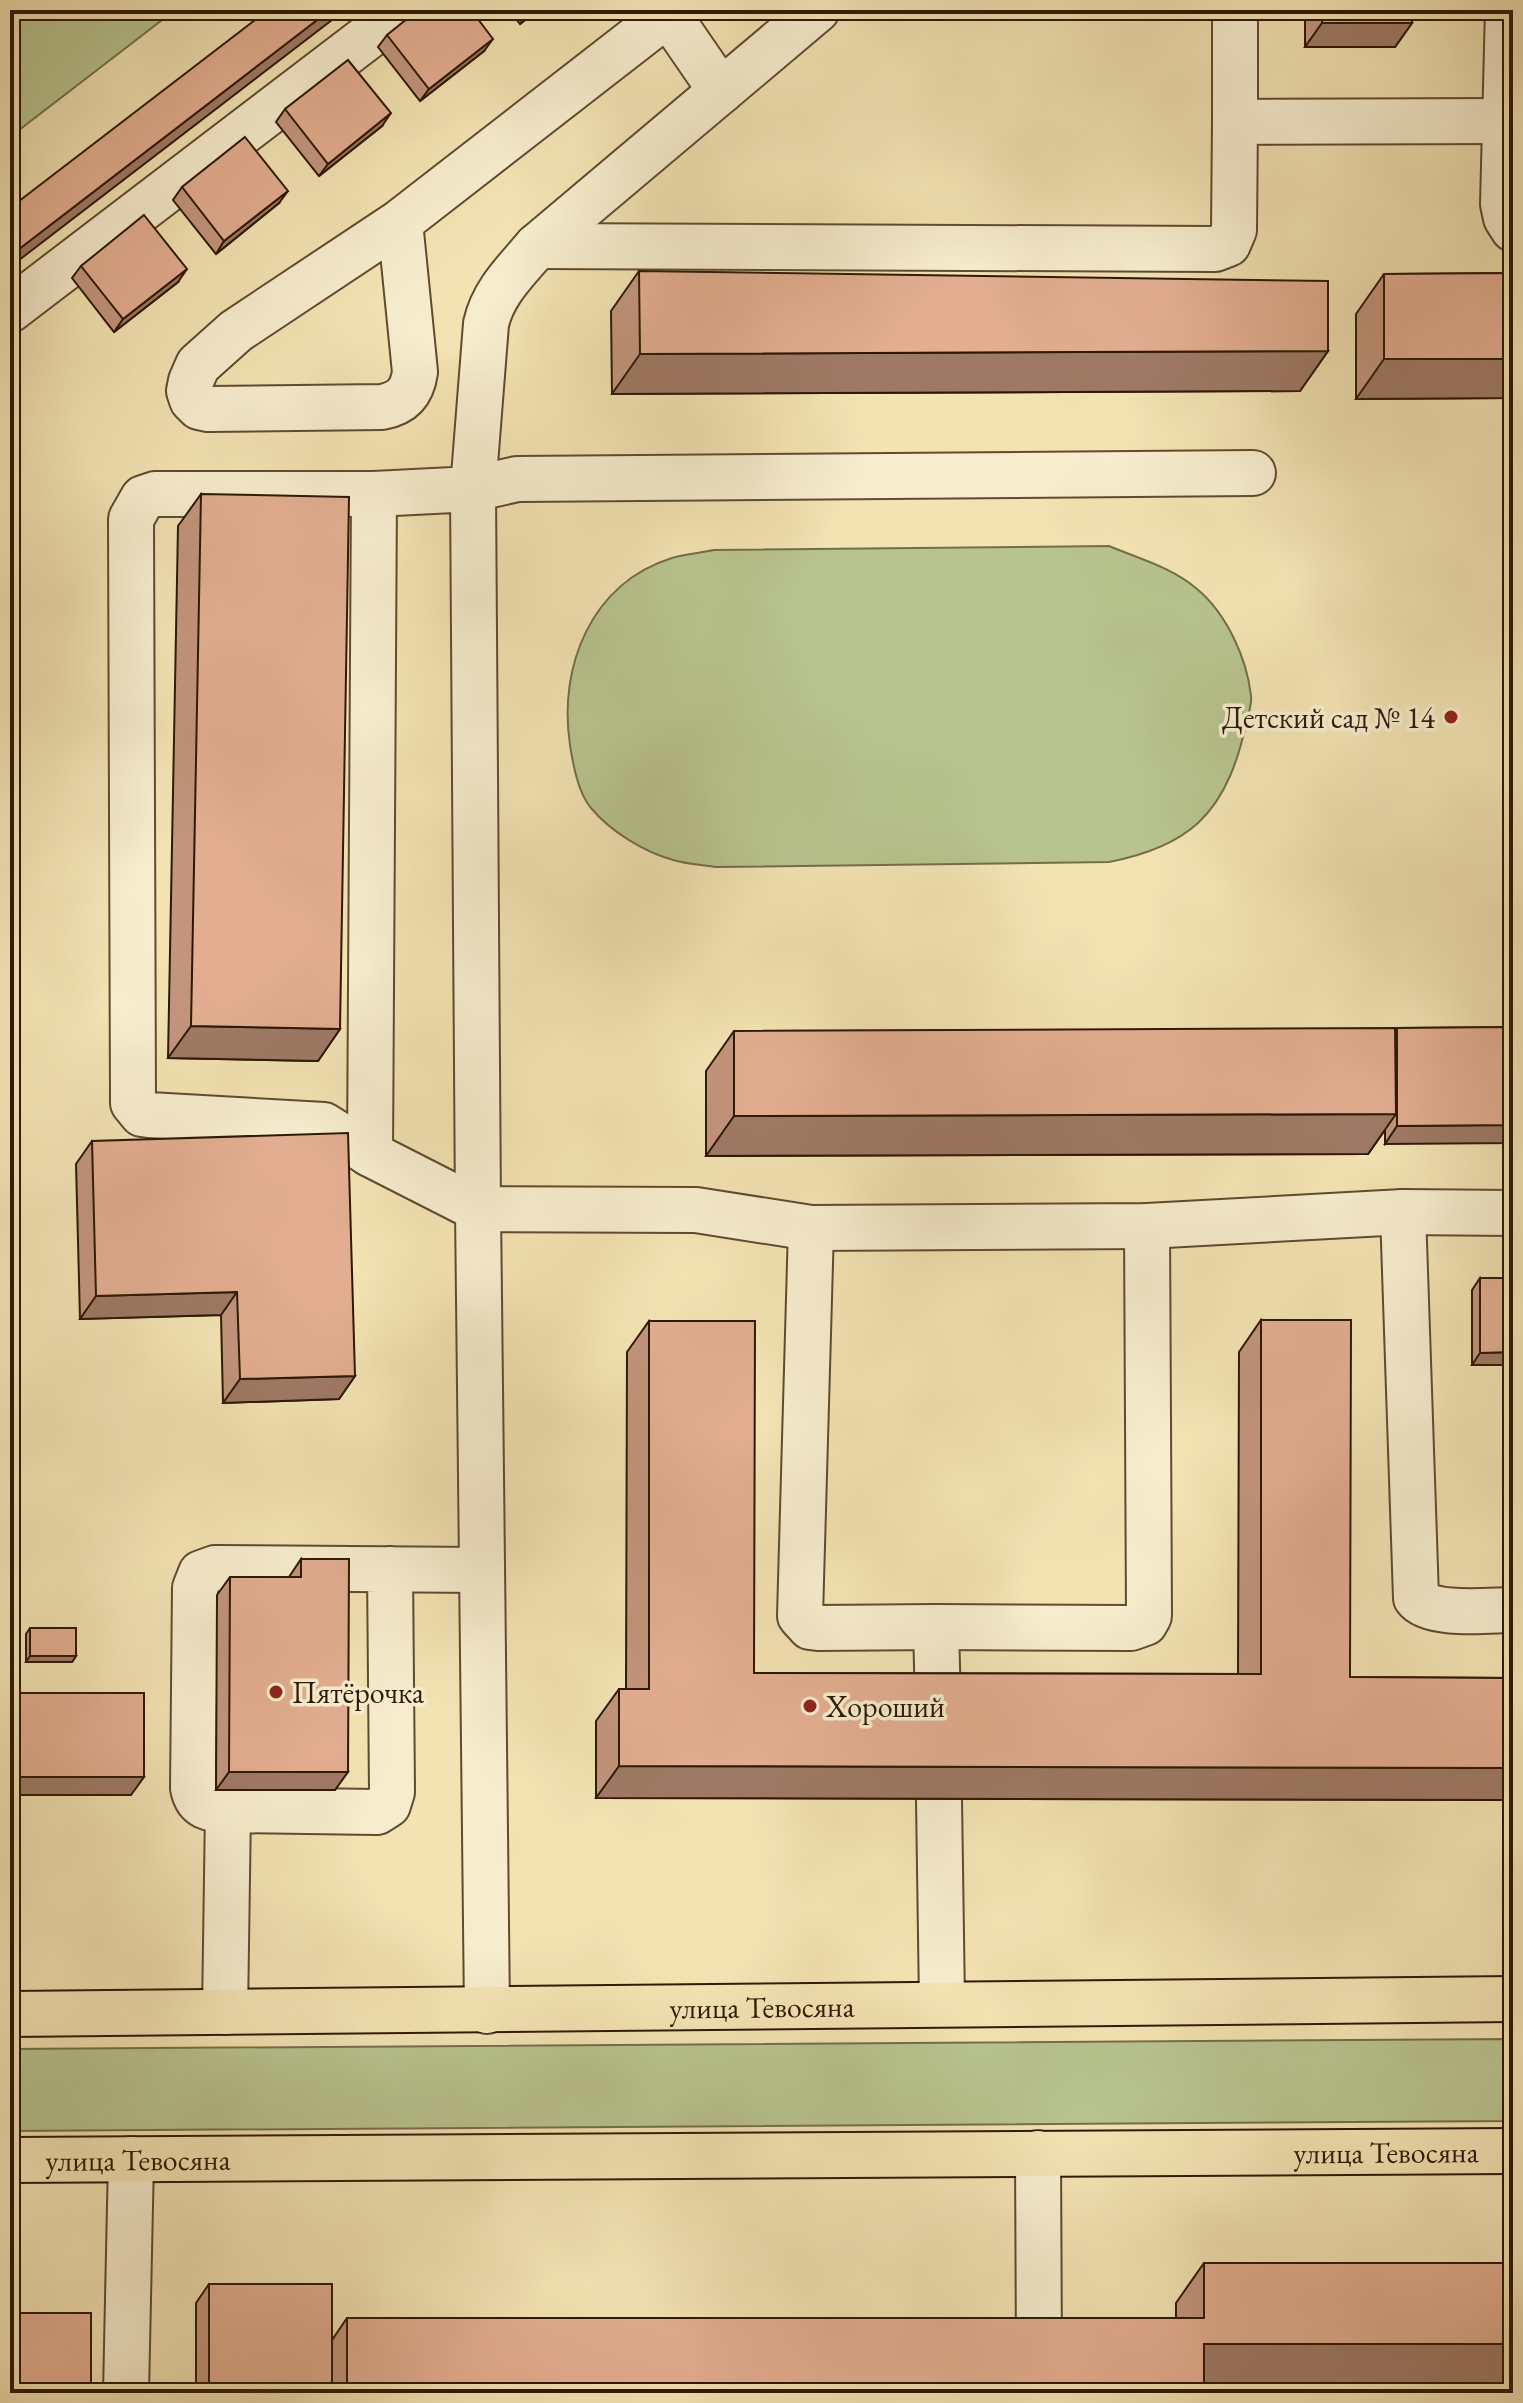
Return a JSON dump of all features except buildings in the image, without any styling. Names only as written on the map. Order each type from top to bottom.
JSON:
[{"type":"main road","name":"улица Тевосяна","points":[[10,2014],[1513,1999]]},
{"type":"main road","name":"улица Тевосяна","points":[[10,2160],[1513,2151]]},
{"type":"lane","points":[[10,310],[403,10]]},
{"type":"lane","points":[[487,2011],[473,489],[486,324],[489,307],[497,292],[537,246],[817,10]]},
{"type":"lane","points":[[537,246],[1222,248],[1233,238],[1234,230],[1235,10]]},
{"type":"lane","points":[[1508,10],[1503,204],[1506,218],[1513,229]]},
{"type":"lane","points":[[400,222],[415,372],[413,386],[406,397],[382,407],[208,409],[199,407],[192,400],[189,391],[198,365],[236,331],[400,222],[670,12],[721,91]]},
{"type":"lane","points":[[1235,122],[1506,121]]},
{"type":"lane","points":[[1253,473],[517,479],[473,489],[374,494],[155,494],[143,498],[131,519],[133,1103],[142,1114],[149,1115],[324,1125],[370,1154],[478,1209],[696,1210],[811,1228],[1147,1226],[1403,1212],[1513,1213]]},
{"type":"lane","points":[[370,1154],[374,494]]},
{"type":"lane","points":[[1403,1212],[1416,1598],[1420,1604],[1434,1610],[1513,1610]]},
{"type":"lane","points":[[811,1228],[800,1616],[810,1627],[818,1628],[1131,1628],[1139,1627],[1149,1616],[1147,1226]]},
{"type":"lane","points":[[390,1569],[392,1792],[388,1805],[377,1812],[206,1809],[199,1803],[193,1788],[195,1588],[201,1573],[215,1568],[390,1569],[482,1570]]},
{"type":"lane","points":[[936,1627],[938,1705]]},
{"type":"lane","points":[[939,1800],[942,2003]]},
{"type":"lane","points":[[225,2012],[228,1810]]},
{"type":"lane","points":[[1038,2153],[1039,2358]]},
{"type":"lane","points":[[126,2393],[131,2159]]},
{"type":"green space","points":[[10,10],[175,10],[10,137]]},
{"type":"green space","points":[[1109,546],[1155,564],[1197,589],[1226,623],[1249,681],[1250,708],[1236,762],[1224,788],[1198,823],[1167,843],[1109,862],[716,867],[673,860],[639,846],[608,825],[591,808],[583,794],[573,761],[568,716],[569,686],[576,658],[586,632],[601,608],[620,587],[644,570],[672,558],[714,550]]},
{"type":"green space","points":[[1513,2039],[1513,2121],[10,2131],[10,2049]]},
{"type":"place","name":"Детский сад № 14","points":[[1451,717]]},
{"type":"place","name":"Пятёрочка","points":[[276,1692]]},
{"type":"place","name":"Хороший","points":[[810,1706]]}]
